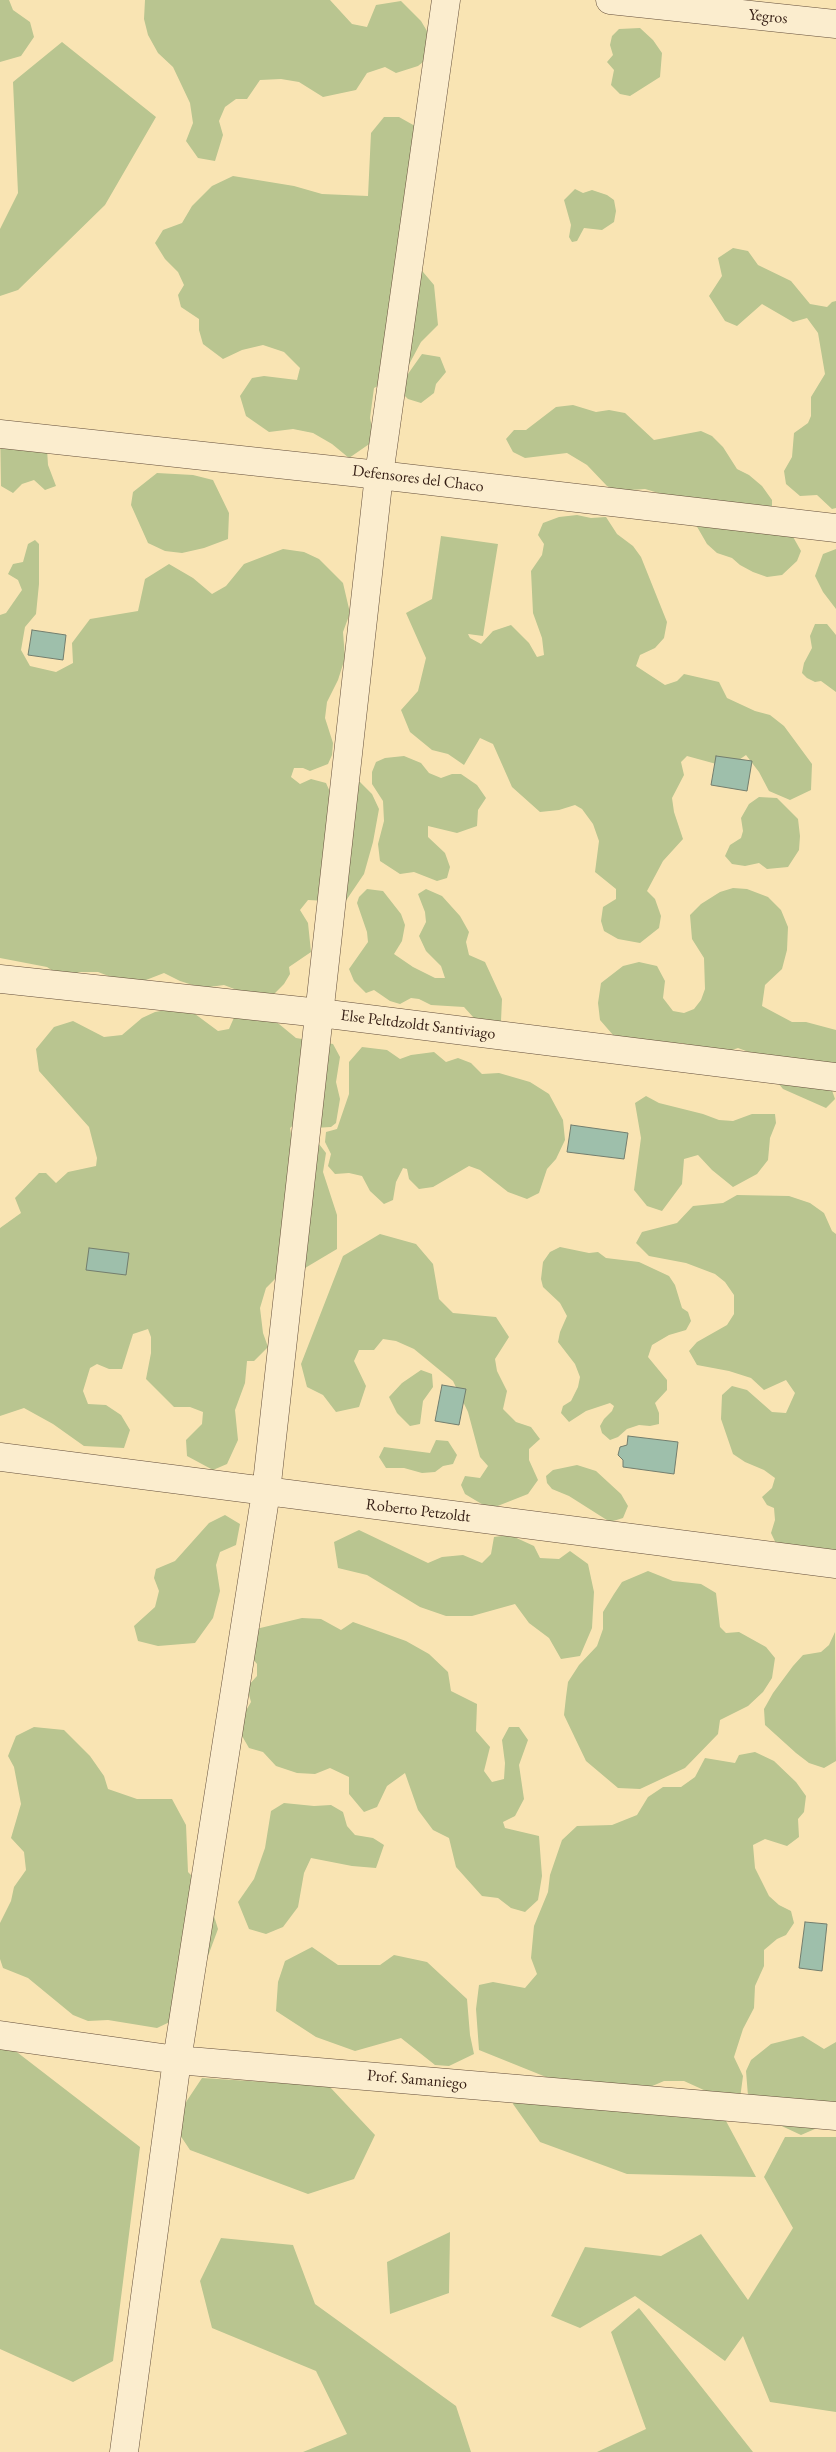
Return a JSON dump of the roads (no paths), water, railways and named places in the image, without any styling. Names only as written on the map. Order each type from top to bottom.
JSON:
[{"type":"street","points":[[124,2452],[177,2060],[266,1492],[379,474],[446,0]]},
{"type":"street","name":"Yegros","points":[[610,0],[836,24]]},
{"type":"street","name":"Defensores del Chaco","points":[[0,434],[379,474],[836,528]]},
{"type":"street","name":"Else Peltdzoldt Santiviago","points":[[0,979],[320,1013],[836,1078]]},
{"type":"street","name":"Roberto Petzoldt","points":[[0,1457],[836,1564]]},
{"type":"street","name":"Prof. Samaniego","points":[[0,2035],[177,2060],[836,2116]]}]
